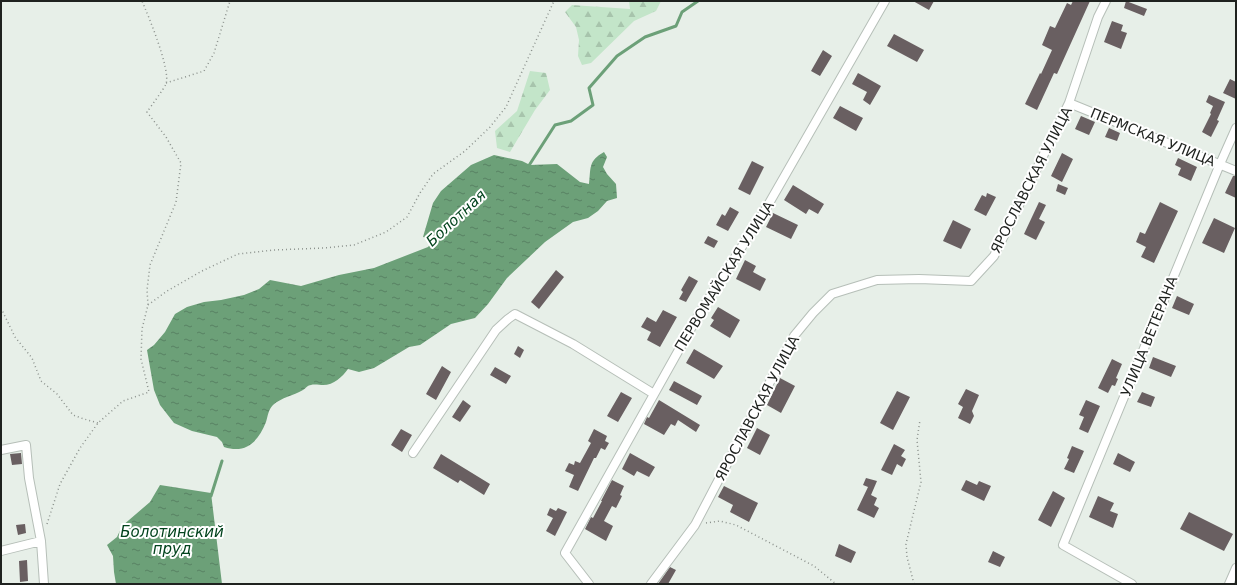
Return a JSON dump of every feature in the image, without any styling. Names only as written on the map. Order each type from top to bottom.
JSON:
[{"type":"street","name":"ПЕРВОМАЙСКАЯ УЛИЦА","points":[[589,584],[565,553],[699,314],[764,212],[885,1]]},
{"type":"street","name":"ЯРОСЛАВСКАЯ УЛИЦА","points":[[651,584],[695,525],[794,336],[813,313],[832,294],[877,280],[920,279],[971,281],[994,256],[1069,103],[1098,17],[1106,1]]},
{"type":"street","name":"ПЕРМСКАЯ УЛИЦА","points":[[1069,103],[1236,171]]},
{"type":"street","name":"УЛИЦА ВЕТЕРАНА","points":[[1132,584],[1063,545],[1236,128]]},
{"type":"street","points":[[413,453],[496,330],[515,314],[573,344],[654,394]]},
{"type":"street","points":[[1,450],[26,445],[29,478],[41,541],[44,584]]},
{"type":"street","points":[[1,551],[41,541]]},
{"type":"street","points":[[1229,584],[1236,568]]},
{"type":"path","points":[[46,527],[60,484],[80,448],[98,423],[122,401],[149,392],[141,359],[142,329],[148,305],[146,290],[150,265],[176,202],[181,163],[166,137],[147,112],[166,83],[166,71],[152,23],[142,1]]},
{"type":"path","points":[[166,83],[204,71],[214,53],[230,1]]},
{"type":"path","points":[[148,305],[167,291],[202,271],[238,254],[274,250],[354,245],[386,232],[407,217],[420,193],[433,174],[465,151],[490,127],[506,106],[554,1]]},
{"type":"path","points":[[1,308],[15,337],[32,358],[41,381],[57,394],[73,414],[98,423]]},
{"type":"path","points":[[914,584],[906,557],[906,544],[921,482],[917,440],[920,420]]},
{"type":"path","points":[[695,525],[720,521],[736,525],[814,566],[836,584]]},
{"type":"green space","points":[[629,1],[661,1],[656,11],[634,21],[591,63],[582,65],[578,56],[579,40],[576,27],[565,12],[572,5],[630,9]]},
{"type":"green space","points":[[530,71],[546,73],[550,90],[535,110],[510,152],[497,148],[495,131],[517,111]]},
{"type":"water","points":[[604,152],[607,157],[603,167],[616,184],[617,198],[607,201],[598,211],[588,218],[573,222],[545,242],[507,278],[488,304],[475,318],[451,324],[420,345],[409,347],[374,368],[359,372],[348,369],[340,378],[331,384],[310,385],[299,392],[280,400],[270,409],[263,429],[255,441],[250,445],[239,449],[224,447],[222,442],[217,437],[192,431],[174,423],[160,405],[154,390],[147,350],[154,345],[165,332],[175,314],[187,307],[204,302],[244,295],[259,289],[270,280],[301,286],[339,275],[374,268],[428,247],[434,240],[423,237],[433,203],[441,191],[471,165],[494,155],[522,161],[530,165],[557,164],[580,182],[589,184],[591,165],[599,155]]},
{"type":"water","name":"Болотинский пруд","points":[[160,485],[211,493],[222,584],[116,584],[113,556],[107,545],[117,537],[122,526],[150,502]]},
{"type":"building","points":[[913,1],[934,1],[929,10]]},
{"type":"building","points":[[1073,1],[1090,1],[1057,74],[1054,73],[1037,110],[1025,104],[1052,50],[1042,45],[1050,26],[1055,28],[1067,3],[1071,5]]},
{"type":"building","points":[[1126,1],[1147,9],[1144,16],[1124,8]]},
{"type":"building","points":[[1112,21],[1123,25],[1121,31],[1127,33],[1121,49],[1104,42]]},
{"type":"building","points":[[894,34],[924,50],[917,62],[887,46]]},
{"type":"building","points":[[823,50],[832,56],[820,76],[811,71]]},
{"type":"building","points":[[858,73],[881,86],[870,105],[863,100],[867,92],[852,84]]},
{"type":"building","points":[[1230,79],[1236,82],[1236,99],[1223,93]]},
{"type":"building","points":[[1209,95],[1225,102],[1217,120],[1219,121],[1211,137],[1202,132],[1211,114],[1210,113],[1213,106],[1206,102]]},
{"type":"building","points":[[840,106],[863,118],[856,131],[833,118]]},
{"type":"building","points":[[1081,116],[1095,122],[1089,135],[1075,129]]},
{"type":"building","points":[[1109,128],[1120,133],[1117,141],[1105,137]]},
{"type":"building","points":[[1062,153],[1073,159],[1062,182],[1051,176]]},
{"type":"building","points":[[1178,158],[1197,167],[1191,181],[1178,175],[1181,168],[1175,165]]},
{"type":"building","points":[[752,161],[764,167],[750,195],[738,189]]},
{"type":"building","points":[[1233,176],[1236,176],[1236,198],[1225,193]]},
{"type":"building","points":[[1058,184],[1068,188],[1065,195],[1056,191]]},
{"type":"building","points":[[793,185],[824,204],[818,214],[809,209],[806,214],[784,200]]},
{"type":"building","points":[[987,193],[996,197],[986,216],[974,210],[982,195],[986,197]]},
{"type":"building","points":[[1039,202],[1046,205],[1039,219],[1045,222],[1036,240],[1024,234]]},
{"type":"building","points":[[1160,202],[1178,211],[1154,263],[1141,257],[1146,247],[1136,242],[1140,232],[1145,234]]},
{"type":"building","points":[[730,207],[739,212],[728,231],[716,225],[722,214],[725,216]]},
{"type":"building","points":[[773,213],[798,225],[791,239],[766,227]]},
{"type":"building","points":[[1214,218],[1235,228],[1224,253],[1202,243]]},
{"type":"building","points":[[953,220],[971,229],[961,249],[943,241]]},
{"type":"building","points":[[708,236],[718,241],[714,248],[704,243]]},
{"type":"building","points":[[745,260],[756,266],[753,272],[766,279],[760,291],[736,279]]},
{"type":"building","points":[[556,270],[564,277],[539,309],[531,302]]},
{"type":"building","points":[[689,276],[698,281],[686,302],[679,299],[683,292],[681,290]]},
{"type":"building","points":[[1177,296],[1194,304],[1189,315],[1172,308]]},
{"type":"building","points":[[718,307],[740,320],[730,338],[710,326],[714,320],[711,318]]},
{"type":"building","points":[[663,310],[677,317],[660,347],[647,340],[651,332],[641,327],[647,317],[656,322]]},
{"type":"building","points":[[518,346],[524,350],[520,358],[514,354]]},
{"type":"building","points":[[694,349],[723,366],[714,379],[686,363]]},
{"type":"building","points":[[1153,357],[1176,366],[1171,377],[1149,368]]},
{"type":"building","points":[[1112,359],[1122,364],[1116,378],[1118,379],[1115,386],[1112,385],[1108,393],[1098,388]]},
{"type":"building","points":[[442,366],[451,372],[436,400],[426,394]]},
{"type":"building","points":[[495,367],[511,376],[506,384],[490,375]]},
{"type":"building","points":[[780,378],[795,386],[781,413],[767,405]]},
{"type":"building","points":[[674,381],[702,396],[697,405],[669,390]]},
{"type":"building","points":[[966,389],[979,395],[972,411],[974,416],[970,424],[958,418],[963,407],[958,404]]},
{"type":"building","points":[[897,391],[910,397],[893,430],[880,423]]},
{"type":"building","points":[[621,392],[632,398],[618,422],[607,416]]},
{"type":"building","points":[[1142,392],[1155,397],[1151,407],[1137,402]]},
{"type":"building","points":[[463,400],[471,406],[460,422],[452,417]]},
{"type":"building","points":[[659,400],[700,425],[696,432],[678,420],[675,426],[671,424],[664,435],[644,424]]},
{"type":"building","points":[[1086,400],[1100,406],[1088,433],[1079,429],[1084,417],[1079,415]]},
{"type":"building","points":[[757,428],[770,435],[760,455],[747,448]]},
{"type":"building","points":[[401,429],[412,435],[402,452],[391,445]]},
{"type":"building","points":[[594,429],[607,436],[605,441],[609,443],[605,450],[601,448],[596,458],[594,458],[578,491],[569,487],[574,475],[565,471],[569,463],[574,465],[575,461],[580,463],[591,443],[588,441]]},
{"type":"building","points":[[894,444],[905,450],[901,456],[906,459],[902,467],[897,464],[892,475],[881,470]]},
{"type":"building","points":[[1072,446],[1084,451],[1074,473],[1064,469],[1069,459],[1067,458]]},
{"type":"building","points":[[21,453],[22,464],[12,465],[10,454]]},
{"type":"building","points":[[630,453],[655,467],[649,477],[637,471],[634,476],[622,469]]},
{"type":"building","points":[[1118,453],[1135,462],[1130,472],[1113,464]]},
{"type":"building","points":[[441,454],[490,484],[484,495],[460,480],[458,483],[433,468]]},
{"type":"building","points":[[866,478],[877,481],[871,495],[877,498],[874,505],[879,508],[874,518],[857,510],[868,487],[863,485]]},
{"type":"building","points":[[612,480],[624,486],[620,495],[622,496],[616,508],[612,506],[604,521],[613,526],[606,541],[585,529],[591,517],[593,518]]},
{"type":"building","points":[[966,480],[977,485],[979,481],[991,486],[984,501],[961,490]]},
{"type":"building","points":[[724,486],[758,503],[749,522],[730,512],[733,505],[718,497]]},
{"type":"building","points":[[1053,491],[1065,498],[1051,527],[1038,520]]},
{"type":"building","points":[[1098,496],[1114,503],[1110,511],[1118,514],[1113,528],[1089,517]]},
{"type":"building","points":[[550,508],[556,511],[558,508],[567,512],[555,536],[546,531],[553,518],[547,515]]},
{"type":"building","points":[[1189,512],[1233,534],[1224,551],[1180,529]]},
{"type":"building","points":[[25,524],[26,533],[18,535],[16,525]]},
{"type":"building","points":[[839,544],[856,552],[851,563],[835,556]]},
{"type":"building","points":[[993,551],[1005,557],[1000,567],[988,562]]},
{"type":"building","points":[[27,560],[28,581],[20,582],[19,561]]},
{"type":"building","points":[[670,567],[676,570],[668,584],[658,584]]},
{"type":"waterway","name":"Болотная","points":[[528,167],[555,125],[571,121],[593,105],[589,88],[617,56],[645,37],[676,26],[682,12],[698,1]]},
{"type":"waterway","name":"Болотная","points":[[211,496],[222,461]]}]
